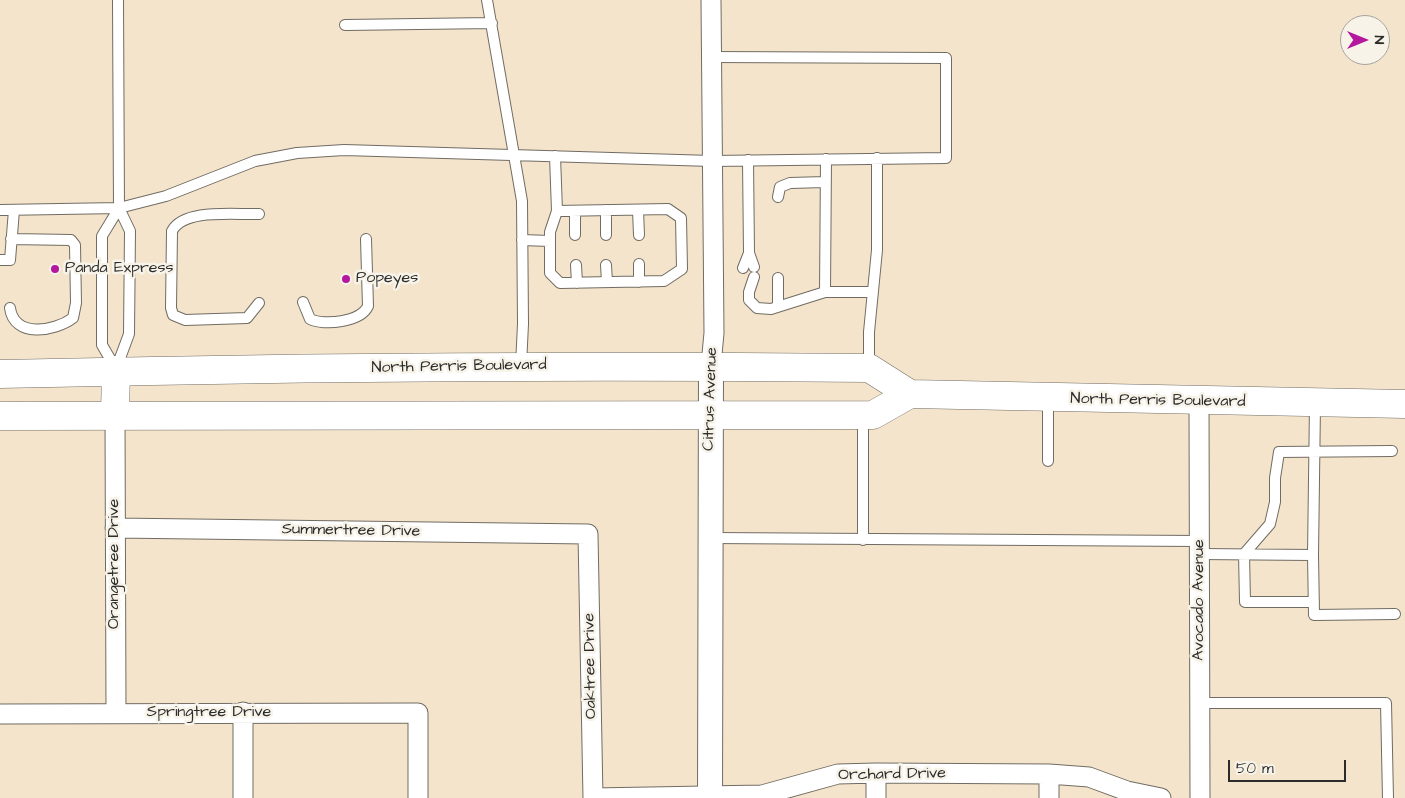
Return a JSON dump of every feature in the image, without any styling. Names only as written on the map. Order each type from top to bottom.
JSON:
[{"type":"main road","name":"North Perris Boulevard","points":[[0,374],[116,370],[521,366],[711,365],[868,368],[910,394],[1048,399],[1405,404]]},
{"type":"main road","points":[[115,416],[116,370]]},
{"type":"main road","points":[[0,416],[873,415],[910,394]]},
{"type":"street","name":"Citrus Avenue","points":[[710,796],[709,415],[714,333],[711,0]]},
{"type":"street","name":"Avocado Avenue","points":[[1199,402],[1200,798]]},
{"type":"street","name":"Orangetree Drive","points":[[115,416],[116,713]]},
{"type":"street","name":"Summertree Drive","points":[[115,528],[588,534]]},
{"type":"street","name":"Oaktree Drive","points":[[588,534],[593,798]]},
{"type":"street","points":[[243,798],[244,712]]},
{"type":"street","name":"Springtree Drive","points":[[0,714],[418,713],[418,798]]},
{"type":"street","name":"Orchard Drive","points":[[593,798],[762,794],[838,774],[876,773],[1049,774],[1089,777],[1127,791],[1161,798]]},
{"type":"street","points":[[876,773],[876,798]]},
{"type":"street","points":[[1049,774],[1049,798]]},
{"type":"lane","points":[[116,370],[129,334],[130,231],[119,208],[118,0]]},
{"type":"lane","points":[[487,0],[522,201],[523,324],[521,366]]},
{"type":"lane","points":[[345,24],[492,23]]},
{"type":"lane","points":[[0,210],[119,208],[166,196],[255,160],[297,152],[344,150],[712,160],[946,158],[946,58],[711,57]]},
{"type":"lane","points":[[555,156],[557,211],[550,232],[550,273],[560,283],[664,281],[682,269],[681,218],[668,210],[557,211]]},
{"type":"lane","points":[[868,368],[868,332],[876,250],[877,158]]},
{"type":"lane","points":[[825,292],[826,159]]},
{"type":"lane","points":[[748,160],[749,300],[757,308],[778,306],[825,292],[872,292]]},
{"type":"lane","points":[[778,197],[780,186],[790,183],[826,182]]},
{"type":"lane","points":[[116,370],[102,345],[102,236],[119,208]]},
{"type":"lane","points":[[0,260],[10,260],[14,210]]},
{"type":"lane","points":[[606,210],[606,236]]},
{"type":"lane","points":[[638,210],[639,235]]},
{"type":"lane","points":[[575,211],[575,235]]},
{"type":"lane","points":[[258,214],[190,216],[175,226],[172,231],[171,308],[173,315],[185,320],[247,318],[259,303]]},
{"type":"lane","points":[[10,308],[12,318],[18,325],[30,330],[44,329],[66,323],[73,318],[76,303],[75,245],[72,240],[11,239]]},
{"type":"lane","points":[[303,302],[310,319],[316,322],[324,323],[360,316],[368,306],[366,239]]},
{"type":"lane","points":[[522,240],[550,241]]},
{"type":"lane","points":[[606,264],[607,282]]},
{"type":"lane","points":[[639,264],[639,282]]},
{"type":"lane","points":[[576,265],[577,283]]},
{"type":"lane","points":[[778,278],[778,306]]},
{"type":"lane","points":[[1048,399],[1048,461]]},
{"type":"lane","points":[[1315,404],[1314,615],[1395,614]]},
{"type":"lane","points":[[863,415],[863,540]]},
{"type":"lane","points":[[1314,602],[1245,602],[1244,554],[1270,524],[1275,502],[1275,478],[1279,452],[1392,451]]},
{"type":"lane","points":[[710,538],[1199,547],[1244,554],[1313,555]]},
{"type":"lane","points":[[1200,703],[1386,703],[1388,798]]},
{"type":"place","name":"Panda Express","points":[[55,269]]},
{"type":"place","name":"Popeyes","points":[[346,279]]}]
